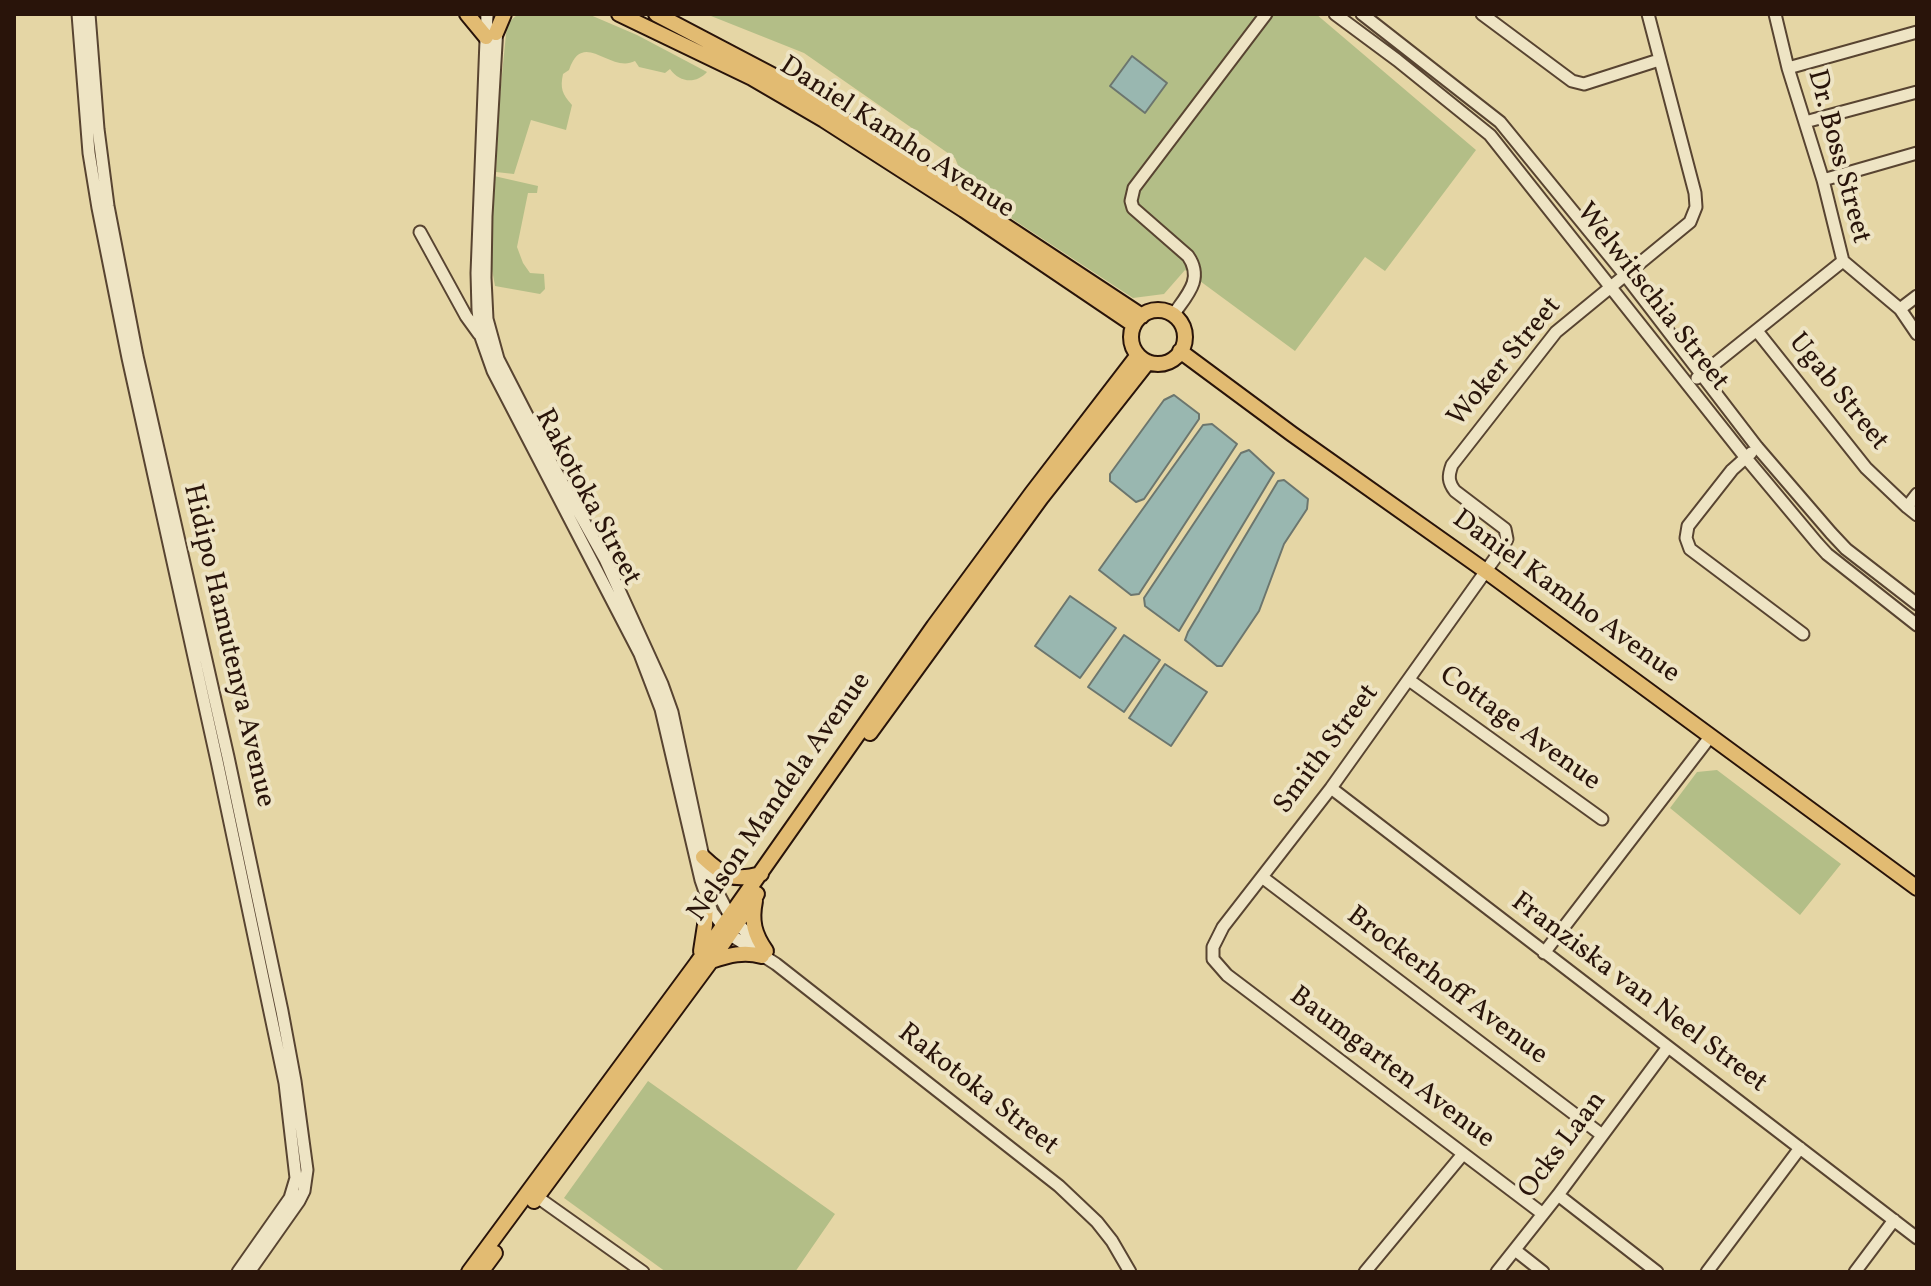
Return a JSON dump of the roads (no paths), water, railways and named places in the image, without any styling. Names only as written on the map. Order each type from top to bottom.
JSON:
[{"type":"main road","points":[[467,14],[491,35],[504,14]]},
{"type":"main road","name":"Daniel Kamho Avenue","points":[[619,14],[752,78],[824,120],[1138,321]]},
{"type":"main road","name":"Daniel Kamho Avenue","points":[[656,14],[819,102],[1138,321]]},
{"type":"main road","points":[[1156,310],[1173,315],[1184,330],[1184,345],[1166,363],[1154,364],[1143,358],[1131,341],[1138,321],[1156,310]]},
{"type":"main road","name":"Daniel Kamho Avenue","points":[[1180,351],[1917,888]]},
{"type":"main road","name":"Nelson Mandela Avenue","points":[[481,1272],[533,1194],[704,962],[761,874],[934,626],[1032,493],[1143,358]]},
{"type":"main road","name":"Nelson Mandela Avenue","points":[[729,925],[756,897],[856,751],[1143,358]]},
{"type":"main road","points":[[703,857],[728,876],[741,878],[761,874]]},
{"type":"main road","points":[[706,898],[704,962],[736,954],[764,954],[753,924],[756,897]]},
{"type":"main road","name":"Nelson Mandela Avenue","points":[[469,1272],[533,1194]]},
{"type":"street","name":"Hidipo Hamutenya Avenue","points":[[78,14],[89,153],[98,208],[285,1083],[296,1178],[290,1198],[238,1272]]},
{"type":"street","name":"Hidipo Hamutenya Avenue","points":[[89,14],[108,206],[137,356],[282,1011],[307,1170],[299,1201],[249,1272]]},
{"type":"street","name":"Rakotoka Street","points":[[487,14],[491,35],[485,278],[487,319],[498,359],[605,559],[651,656],[672,712],[703,857],[729,925]]},
{"type":"street","name":"Rakotoka Street","points":[[497,14],[491,35],[477,273],[481,337],[493,371],[640,654],[661,709],[706,898],[712,912],[1059,1186],[1097,1222],[1130,1272]]},
{"type":"street","points":[[1173,315],[1191,289],[1195,276],[1194,264],[1133,208],[1134,188],[1266,14]]},
{"type":"street","name":"Welwitschia Street","points":[[1335,14],[1490,135],[1746,458],[1827,554],[1917,625]]},
{"type":"street","name":"Welwitschia Street","points":[[1362,14],[1500,122],[1625,275],[1757,447],[1838,542],[1917,604]]},
{"type":"street","points":[[1482,14],[1572,81],[1584,84],[1659,60]]},
{"type":"street","name":"Woker Street","points":[[1487,572],[1503,547],[1507,534],[1505,529],[1449,484],[1452,465],[1556,332],[1690,222],[1696,207],[1695,193],[1648,14]]},
{"type":"street","name":"Dr. Boss Street","points":[[1689,384],[1843,261],[1775,14]]},
{"type":"street","points":[[1788,68],[1917,32]]},
{"type":"street","points":[[1805,122],[1917,92]]},
{"type":"street","points":[[1823,180],[1917,153]]},
{"type":"street","points":[[420,232],[466,316],[481,337]]},
{"type":"street","points":[[1843,261],[1900,309],[1917,334]]},
{"type":"street","points":[[1900,309],[1917,296]]},
{"type":"street","name":"Ugab Street","points":[[1757,331],[1866,468],[1917,515]]},
{"type":"street","points":[[1757,447],[1732,470],[1688,526],[1686,538],[1690,549],[1803,634]]},
{"type":"street","points":[[1907,507],[1917,494]]},
{"type":"street","name":"Smith Street","points":[[1213,959],[1213,947],[1223,927],[1331,788],[1487,572]]},
{"type":"street","name":"Cottage Avenue","points":[[1409,680],[1602,819]]},
{"type":"street","points":[[1544,953],[1710,737]]},
{"type":"street","name":"Franziska van Neel Street","points":[[1331,788],[1917,1238]]},
{"type":"street","name":"Brockerhoff Avenue","points":[[1262,877],[1602,1135]]},
{"type":"street","name":"Baumgarten Avenue","points":[[1213,959],[1227,975],[1543,1214]]},
{"type":"street","name":"Ocks Laan","points":[[1497,1272],[1668,1047]]},
{"type":"street","points":[[1707,1272],[1800,1148]]},
{"type":"street","points":[[1365,1272],[1463,1154]]},
{"type":"street","points":[[533,1194],[643,1272]]},
{"type":"street","points":[[1558,1195],[1657,1272]]},
{"type":"street","points":[[1855,1272],[1894,1220]]},
{"type":"street","points":[[1515,1250],[1543,1272]]},
{"type":"water","points":[[1132,56],[1167,83],[1145,113],[1110,86]]},
{"type":"water","points":[[1174,395],[1199,414],[1199,419],[1144,499],[1136,502],[1110,481],[1110,474],[1164,400]]},
{"type":"water","points":[[1212,424],[1237,444],[1139,594],[1131,595],[1099,570],[1203,425]]},
{"type":"water","points":[[1249,450],[1274,473],[1179,631],[1145,606],[1144,598],[1241,453]]},
{"type":"water","points":[[1284,480],[1308,499],[1307,509],[1284,544],[1259,611],[1222,666],[1217,666],[1185,640],[1278,481]]},
{"type":"water","points":[[1070,596],[1116,628],[1080,678],[1035,646]]},
{"type":"water","points":[[1124,635],[1160,660],[1124,712],[1088,687]]},
{"type":"water","points":[[1165,664],[1207,692],[1171,746],[1129,718]]}]
